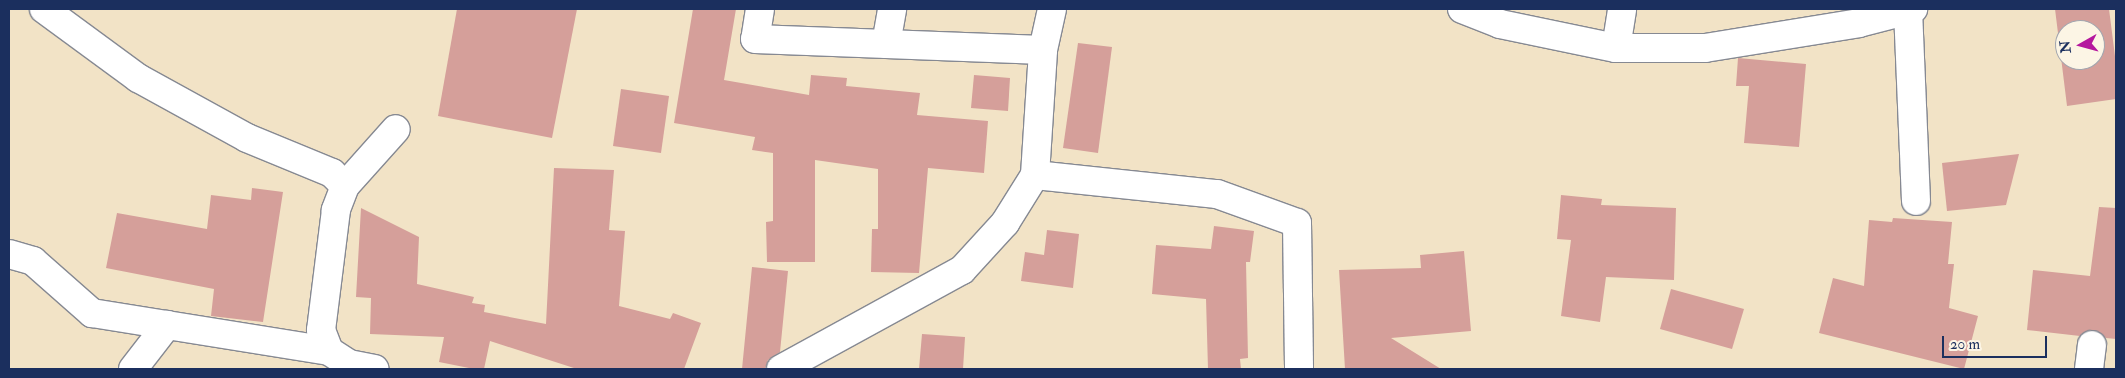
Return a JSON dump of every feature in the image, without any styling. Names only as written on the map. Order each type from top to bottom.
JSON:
[{"type":"street","points":[[44,9],[138,78],[247,138],[332,173],[344,186]]},
{"type":"street","points":[[760,9],[754,39],[1043,50]]},
{"type":"street","points":[[886,44],[892,9]]},
{"type":"street","points":[[781,369],[962,270],[1005,223],[1035,175],[1043,50],[1052,9]]},
{"type":"street","points":[[1462,9],[1500,24],[1616,48],[1705,48],[1860,16],[1911,9],[1916,201]]},
{"type":"street","points":[[1616,48],[1622,9]]},
{"type":"street","points":[[329,351],[321,330],[336,210],[344,186],[396,129]]},
{"type":"street","points":[[1035,175],[1217,194],[1297,223],[1299,369]]},
{"type":"street","points":[[9,254],[32,261],[92,313],[329,351],[350,364],[375,369]]},
{"type":"street","points":[[133,369],[166,325]]},
{"type":"building","points":[[457,9],[577,9],[552,138],[438,116]]},
{"type":"building","points":[[693,9],[736,9],[724,80],[809,95],[811,75],[847,78],[846,86],[920,93],[917,115],[988,121],[984,173],[928,168],[919,273],[871,272],[872,229],[878,229],[878,169],[815,160],[815,262],[767,262],[766,222],[773,221],[773,153],[752,150],[755,137],[674,123]]},
{"type":"building","points":[[2055,9],[2109,9],[2116,64],[2116,99],[2067,106],[2063,70],[2105,70],[2105,20],[2056,20]]},
{"type":"building","points":[[1078,43],[1112,47],[1098,153],[1063,148]]},
{"type":"building","points":[[1738,58],[1806,64],[1799,147],[1744,143],[1749,86],[1736,86]]},
{"type":"building","points":[[974,75],[1010,78],[1008,111],[971,108]]},
{"type":"building","points":[[621,89],[669,96],[661,153],[613,146]]},
{"type":"building","points":[[2019,154],[2006,205],[1947,211],[1942,163]]},
{"type":"building","points":[[554,168],[614,170],[609,230],[625,231],[619,306],[670,319],[673,313],[701,323],[684,369],[577,369],[490,341],[484,369],[474,369],[439,362],[444,337],[370,334],[371,298],[356,297],[361,208],[419,237],[417,284],[474,297],[472,303],[485,305],[484,312],[546,324]]},
{"type":"building","points":[[252,188],[283,192],[263,322],[211,316],[214,289],[106,268],[117,213],[207,229],[211,195],[251,200]]},
{"type":"building","points":[[1561,195],[1602,199],[1601,205],[1676,208],[1674,280],[1606,277],[1600,322],[1561,316],[1571,240],[1557,239]]},
{"type":"building","points":[[2099,207],[2116,208],[2116,339],[2106,338],[2093,330],[2080,336],[2027,330],[2033,270],[2090,276]]},
{"type":"building","points":[[1893,218],[1952,222],[1948,264],[1954,264],[1949,308],[1978,316],[1964,369],[1819,333],[1833,278],[1864,286],[1869,220],[1892,222]]},
{"type":"building","points":[[1214,226],[1254,231],[1250,262],[1246,262],[1248,358],[1240,359],[1241,369],[1208,369],[1206,299],[1152,294],[1156,245],[1211,249]]},
{"type":"building","points":[[1047,230],[1079,234],[1073,288],[1021,281],[1025,252],[1044,255]]},
{"type":"building","points":[[1464,251],[1471,331],[1391,338],[1441,369],[1345,369],[1339,270],[1421,268],[1420,255]]},
{"type":"building","points":[[752,267],[788,271],[780,352],[768,360],[765,369],[742,369]]},
{"type":"building","points":[[1671,289],[1744,309],[1732,349],[1660,329]]},
{"type":"building","points":[[922,334],[965,337],[963,369],[919,369]]}]
